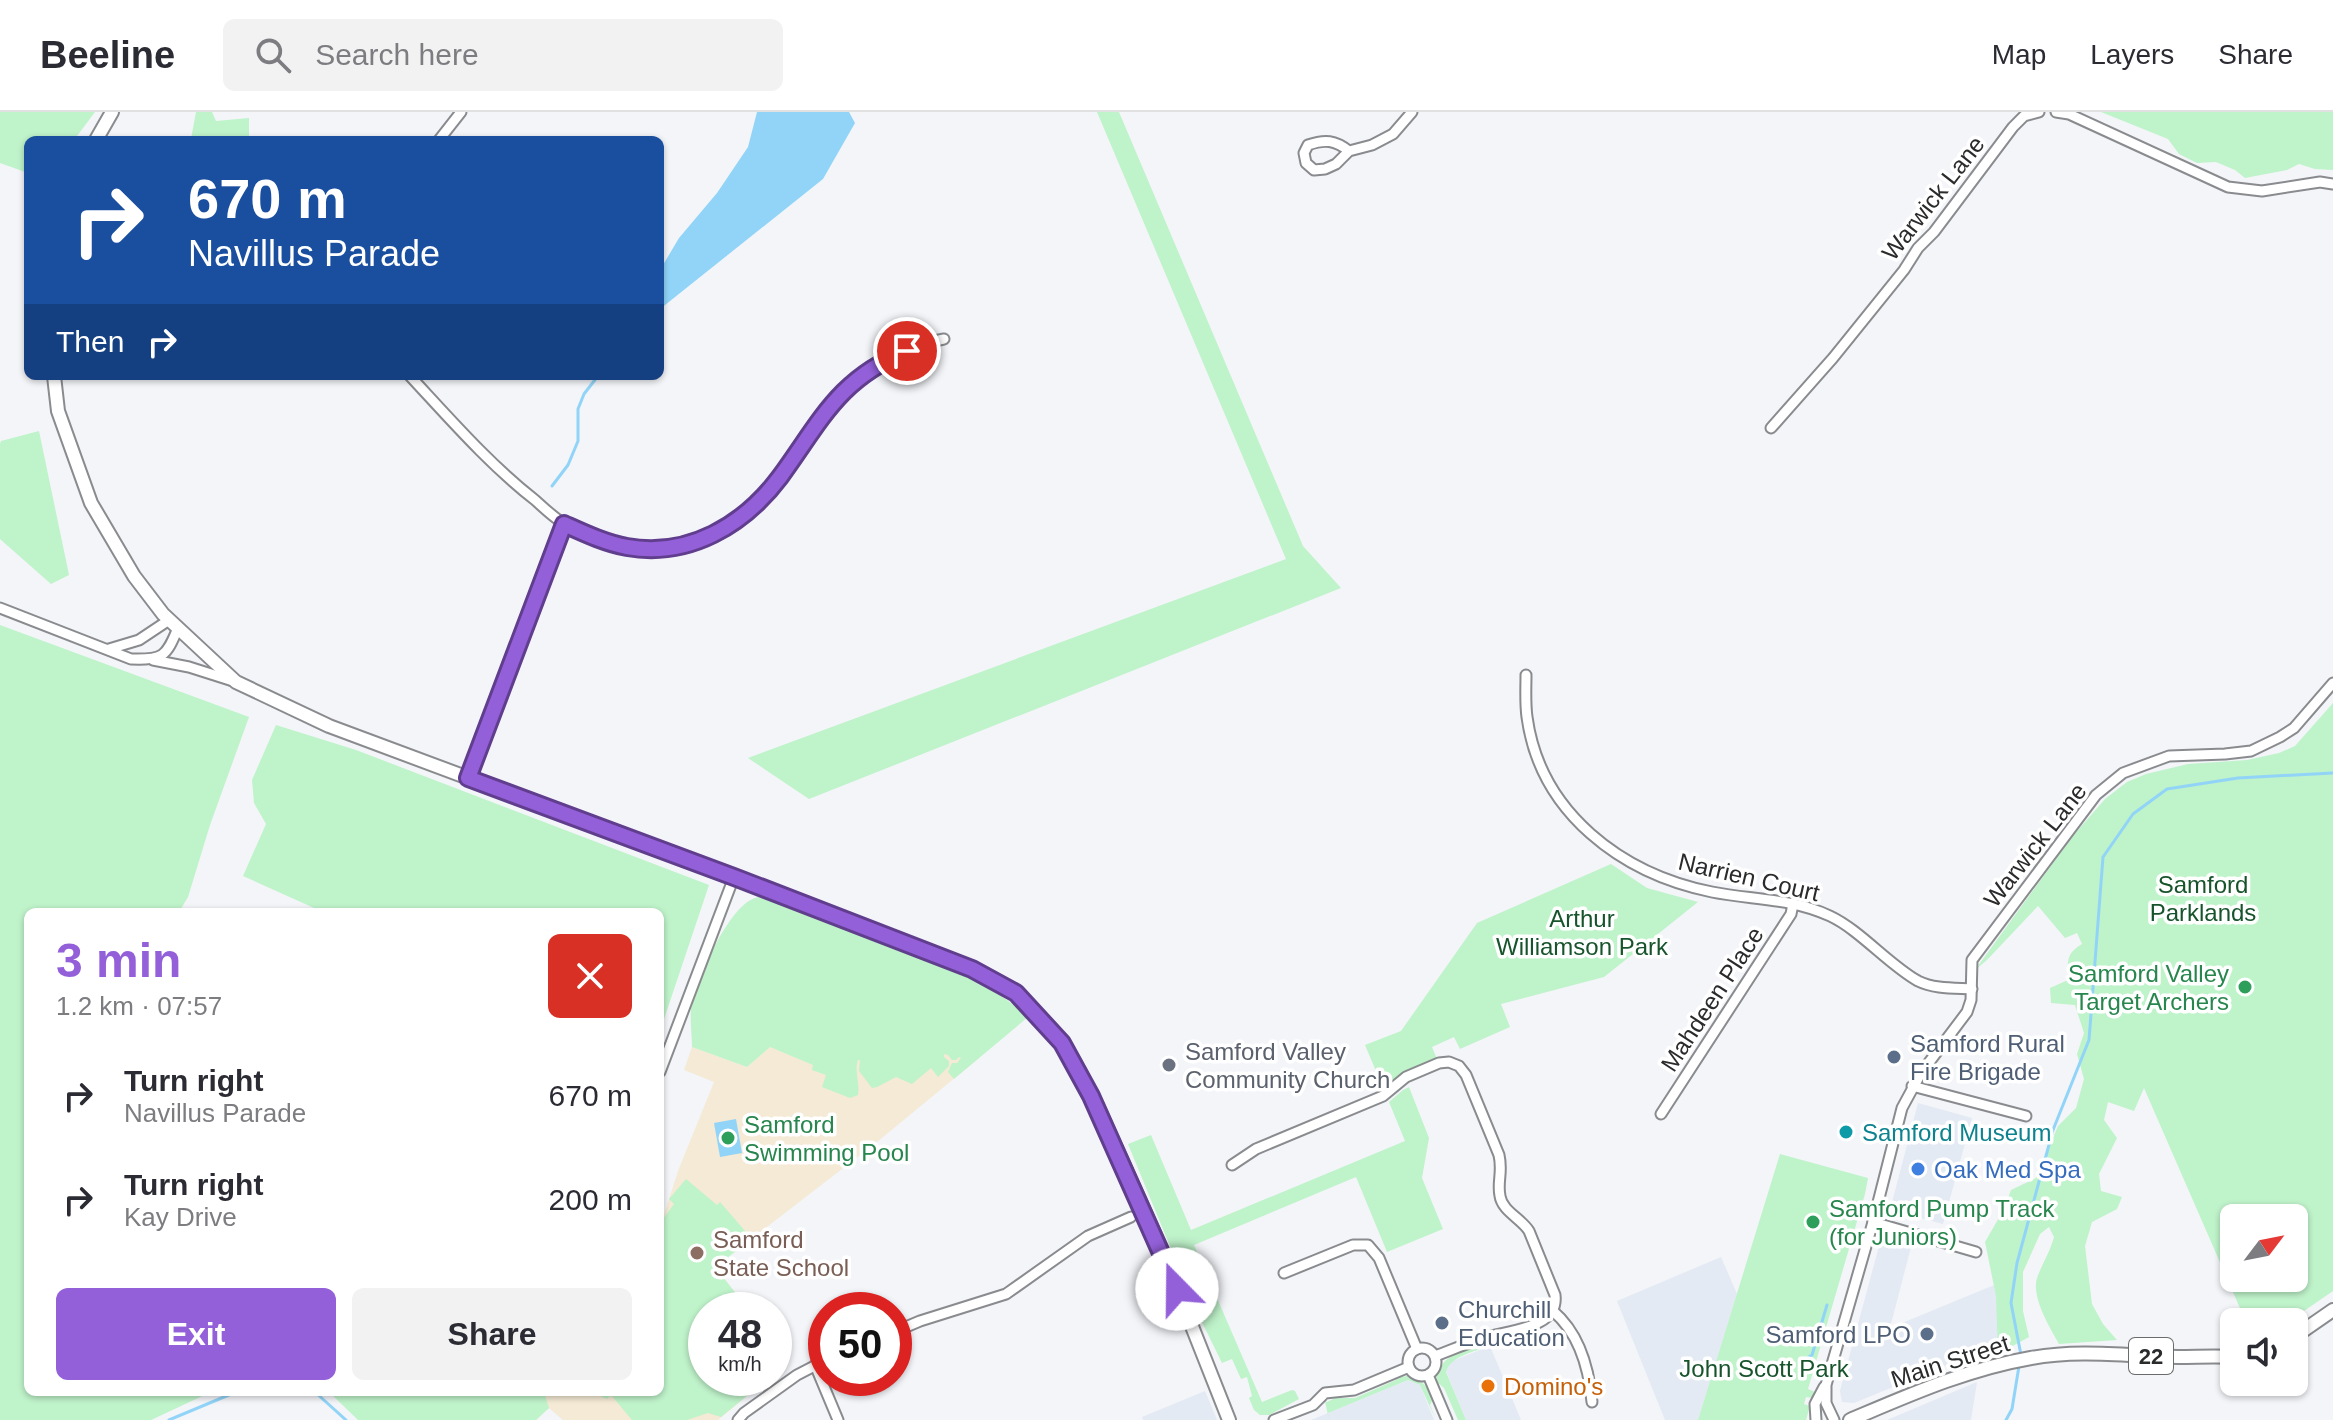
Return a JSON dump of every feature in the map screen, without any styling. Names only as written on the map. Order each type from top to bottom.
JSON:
[{"type":"main road","points":[[98,136],[112,112]]},
{"type":"main road","points":[[54,380],[58,411],[91,503],[134,576],[174,624],[236,682],[329,726],[972,969],[1016,993],[1062,1043],[1098,1108],[1161,1248],[1229,1420]]},
{"type":"main road","points":[[2308,1327],[2333,1310]]},
{"type":"main road","points":[[1198,1339],[1238,1420]]},
{"type":"main road","name":"Main Street","points":[[1850,1420],[1949,1380],[2033,1357],[2109,1353],[2220,1357]]},
{"type":"street","points":[[442,136],[461,112]]},
{"type":"street","points":[[1349,151],[1331,140],[1320,140],[1308,145],[1304,153],[1306,163],[1314,170],[1325,169],[1336,164],[1349,151],[1372,145],[1393,134],[1412,112]]},
{"type":"street","name":"Warwick Lane","points":[[1771,428],[1904,270],[2022,114],[2039,112]]},
{"type":"street","points":[[2056,112],[2069,114],[2228,187],[2262,191],[2320,182],[2333,184]]},
{"type":"street","points":[[414,380],[509,480],[564,524],[629,548],[657,548],[686,545],[714,536],[734,523],[779,478],[823,413],[849,386],[886,359],[944,339]]},
{"type":"street","points":[[468,778],[564,524]]},
{"type":"street","points":[[0,608],[131,659],[189,667],[236,682]]},
{"type":"street","points":[[109,649],[174,624]]},
{"type":"street","points":[[153,660],[169,650],[174,624]]},
{"type":"street","name":"Narrien Court","points":[[1526,675],[1526,715],[1534,749],[1549,782],[1569,813],[1598,842],[1626,862],[1653,876],[1716,893],[1776,899],[1832,917],[1918,981],[1937,987],[1972,989]]},
{"type":"street","name":"Warwick Lane","points":[[1816,1420],[1815,1404],[1826,1385],[1902,1108],[1912,1086],[1967,1012],[1971,1000],[1972,960],[2096,795],[2123,773],[2169,756],[2251,751],[2294,728],[2333,683]]},
{"type":"street","points":[[664,1061],[734,877]]},
{"type":"street","name":"Mahdeen Place","points":[[1661,1114],[1791,914],[1793,904]]},
{"type":"street","points":[[1232,1165],[1256,1149],[1383,1096],[1406,1077],[1439,1063],[1449,1062],[1459,1066],[1466,1075],[1499,1155],[1502,1168],[1499,1195],[1503,1204],[1529,1231],[1556,1304],[1548,1317],[1514,1332],[1491,1336],[1435,1356]]},
{"type":"street","points":[[1912,1086],[2026,1116]]},
{"type":"street","points":[[912,1324],[1006,1294],[1088,1236],[1131,1217]]},
{"type":"street","points":[[1873,1222],[1976,1252]]},
{"type":"street","points":[[1284,1273],[1353,1245],[1368,1245],[1379,1258],[1417,1349]]},
{"type":"street","points":[[1553,1311],[1573,1333],[1589,1374],[1592,1402]]},
{"type":"street","points":[[1425,1348],[1435,1356],[1437,1365],[1428,1375],[1419,1376],[1409,1367],[1410,1354],[1417,1349],[1425,1348]]},
{"type":"street","points":[[1274,1420],[1313,1405],[1325,1393],[1354,1390],[1409,1367]]},
{"type":"street","points":[[738,1420],[808,1369]]},
{"type":"street","points":[[1428,1375],[1447,1420]]},
{"type":"street","points":[[1826,1385],[1826,1403],[1834,1420]]},
{"type":"street","points":[[828,1396],[838,1420]]},
{"type":"shaded area","name":"Samford State School","points":[[692,1047],[747,1067],[770,1047],[826,1070],[834,1062],[964,1047],[979,1058],[877,1142],[715,1267],[735,1292],[688,1292],[688,1396],[747,1396],[718,1420],[563,1420],[549,1408],[536,1420],[386,1396],[664,1396],[664,1215],[714,1082],[684,1070]]},
{"type":"shaded area","points":[[1918,1103],[1972,1118],[1943,1224],[1890,1210]]},
{"type":"shaded area","points":[[1888,1234],[1894,1239],[1912,1243],[1890,1328],[1999,1283],[2013,1338],[1854,1403],[1842,1402],[1840,1391],[1882,1235]]},
{"type":"shaded area","points":[[1721,1257],[1737,1294],[1698,1420],[1665,1420],[1617,1301]]},
{"type":"shaded area","points":[[1490,1346],[1521,1420],[1466,1420],[1446,1371],[1450,1362]]},
{"type":"shaded area","points":[[1408,1380],[1420,1385],[1434,1420],[1311,1420]]},
{"type":"shaded area","points":[[1977,1382],[1971,1420],[1887,1420]]},
{"type":"shaded area","points":[[1205,1391],[1217,1420],[1143,1420],[1142,1417]]},
{"type":"green space","points":[[0,112],[95,112],[77,136],[24,136],[24,172],[0,163]]},
{"type":"green space","points":[[196,112],[212,112],[216,121],[249,118],[249,136],[192,136]]},
{"type":"green space","points":[[1097,112],[1119,112],[1303,546],[1341,588],[809,799],[748,758],[1286,559]]},
{"type":"green space","points":[[2101,112],[2333,112],[2333,170],[2299,164],[2287,170],[2245,178],[2216,162],[2197,163],[2179,154],[2168,139]]},
{"type":"green space","points":[[39,431],[69,575],[51,584],[0,539],[1,441]]},
{"type":"green space","points":[[0,625],[249,717],[188,897],[181,908],[24,908],[24,1396],[202,1396],[151,1420],[0,1420]]},
{"type":"green space","name":"Samford Parklands","points":[[2333,703],[2333,1291],[2308,1308],[2240,1308],[2233,1292],[2308,1292],[2308,1204],[2220,1204],[2220,1262],[2144,1088],[2134,1111],[2108,1102],[2104,1120],[2117,1138],[2099,1174],[2101,1191],[2122,1197],[2117,1209],[2092,1222],[2085,1246],[2092,1304],[2117,1340],[2059,1344],[2042,1312],[2036,1286],[2054,1237],[2049,1227],[2040,1234],[2023,1272],[2023,1311],[2029,1337],[1998,1354],[1996,1296],[1985,1242],[2011,1190],[2036,1178],[2058,1126],[2076,1108],[2084,1079],[2077,1054],[2084,1033],[2075,1005],[2051,1003],[2050,988],[2068,980],[2070,955],[2082,944],[2077,933],[2065,938],[2038,906],[1975,970],[2072,837],[2105,799],[2127,782],[2188,764],[2247,760],[2295,746]]},
{"type":"green space","points":[[276,725],[356,750],[709,885],[664,1019],[664,908],[314,908],[243,876],[266,824],[254,803],[252,780]]},
{"type":"green space","name":"Arthur Williamson Park","points":[[1611,864],[1647,888],[1698,902],[1604,977],[1501,1004],[1510,1027],[1460,1049],[1454,1037],[1432,1047],[1437,1059],[1396,1078],[1384,1090],[1365,1045],[1401,1031],[1477,923]]},
{"type":"green space","points":[[759,897],[826,917],[930,956],[990,988],[1028,1017],[954,1079],[948,1072],[952,1063],[957,1063],[961,1058],[952,1060],[944,1054],[949,1066],[938,1077],[931,1068],[912,1084],[896,1077],[872,1088],[859,1071],[858,1060],[858,1095],[850,1098],[822,1087],[826,1075],[812,1070],[813,1065],[770,1047],[747,1067],[692,1047],[692,1003],[708,959],[738,911],[748,901]]},
{"type":"green space","points":[[1409,1087],[1429,1138],[1422,1178],[1443,1229],[1387,1252],[1356,1177],[1194,1245],[1262,1402],[1292,1390],[1299,1399],[1269,1415],[1260,1415],[1249,1398],[1252,1396],[1247,1377],[1241,1379],[1232,1359],[1222,1363],[1197,1312],[1128,1144],[1151,1135],[1191,1230],[1405,1141],[1389,1102]]},
{"type":"green space","name":"John Scott Park","points":[[1780,1154],[1868,1178],[1808,1389],[1815,1392],[1813,1398],[1806,1397],[1804,1404],[1810,1406],[1806,1420],[1698,1420]]},
{"type":"green space","points":[[686,1179],[717,1205],[720,1202],[752,1239],[715,1267],[735,1292],[688,1292],[688,1396],[747,1396],[721,1417],[708,1413],[687,1420],[632,1420],[612,1396],[664,1396],[664,1218],[674,1204],[669,1199]]},
{"type":"green space","points":[[1488,1340],[1490,1346],[1458,1358],[1448,1366],[1446,1372],[1466,1420],[1458,1420],[1444,1388],[1436,1381],[1438,1372],[1442,1364],[1455,1354]]},
{"type":"green space","points":[[1407,1376],[1420,1381],[1429,1390],[1433,1399],[1430,1405],[1436,1420],[1420,1385],[1408,1380],[1328,1413],[1329,1420],[1325,1401],[1355,1398],[1395,1378]]},
{"type":"green space","points":[[333,1396],[545,1396],[549,1408],[536,1420],[358,1420]]},
{"type":"water","points":[[757,112],[849,112],[855,123],[823,179],[664,306],[664,263],[679,238],[717,193],[748,147]]},
{"type":"water","name":"Samford Swimming Pool","points":[[736,1119],[742,1153],[720,1157],[714,1123]]},
{"type":"waterway","points":[[552,486],[568,465],[578,441],[578,409],[595,380]]},
{"type":"waterway","points":[[2021,1355],[2011,1303],[2017,1263],[2053,1130],[2089,1040],[2103,857],[2133,814],[2167,789],[2238,778],[2333,773]]},
{"type":"waterway","points":[[1806,1359],[1812,1355],[1827,1305]]},
{"type":"waterway","points":[[2006,1420],[2012,1409],[2019,1366]]},
{"type":"waterway","points":[[169,1420],[226,1396]]},
{"type":"waterway","points":[[319,1396],[346,1420]]},
{"type":"place","name":"Samford Valley Target Archers","points":[[2245,987]]},
{"type":"place","name":"Samford Rural Fire Brigade","points":[[1894,1057]]},
{"type":"place","name":"Samford Valley Community Church","points":[[1169,1065]]},
{"type":"place","name":"Samford Museum","points":[[1846,1132]]},
{"type":"place","name":"Samford Swimming Pool","points":[[728,1138]]},
{"type":"place","name":"Oak Med Spa","points":[[1918,1169]]},
{"type":"place","name":"Samford Pump Track (for Juniors)","points":[[1813,1222]]},
{"type":"place","name":"Samford State School","points":[[697,1253]]},
{"type":"place","name":"Churchill Education","points":[[1442,1323]]},
{"type":"place","name":"Samford LPO","points":[[1927,1334]]},
{"type":"place","name":"Domino's","points":[[1488,1386]]},
{"type":"route","points":[[907,351],[886,359],[849,386],[823,413],[779,478],[752,508],[714,536],[686,545],[629,548],[564,524],[468,778],[972,969],[1016,993],[1062,1043],[1098,1108],[1177,1289]]}]
